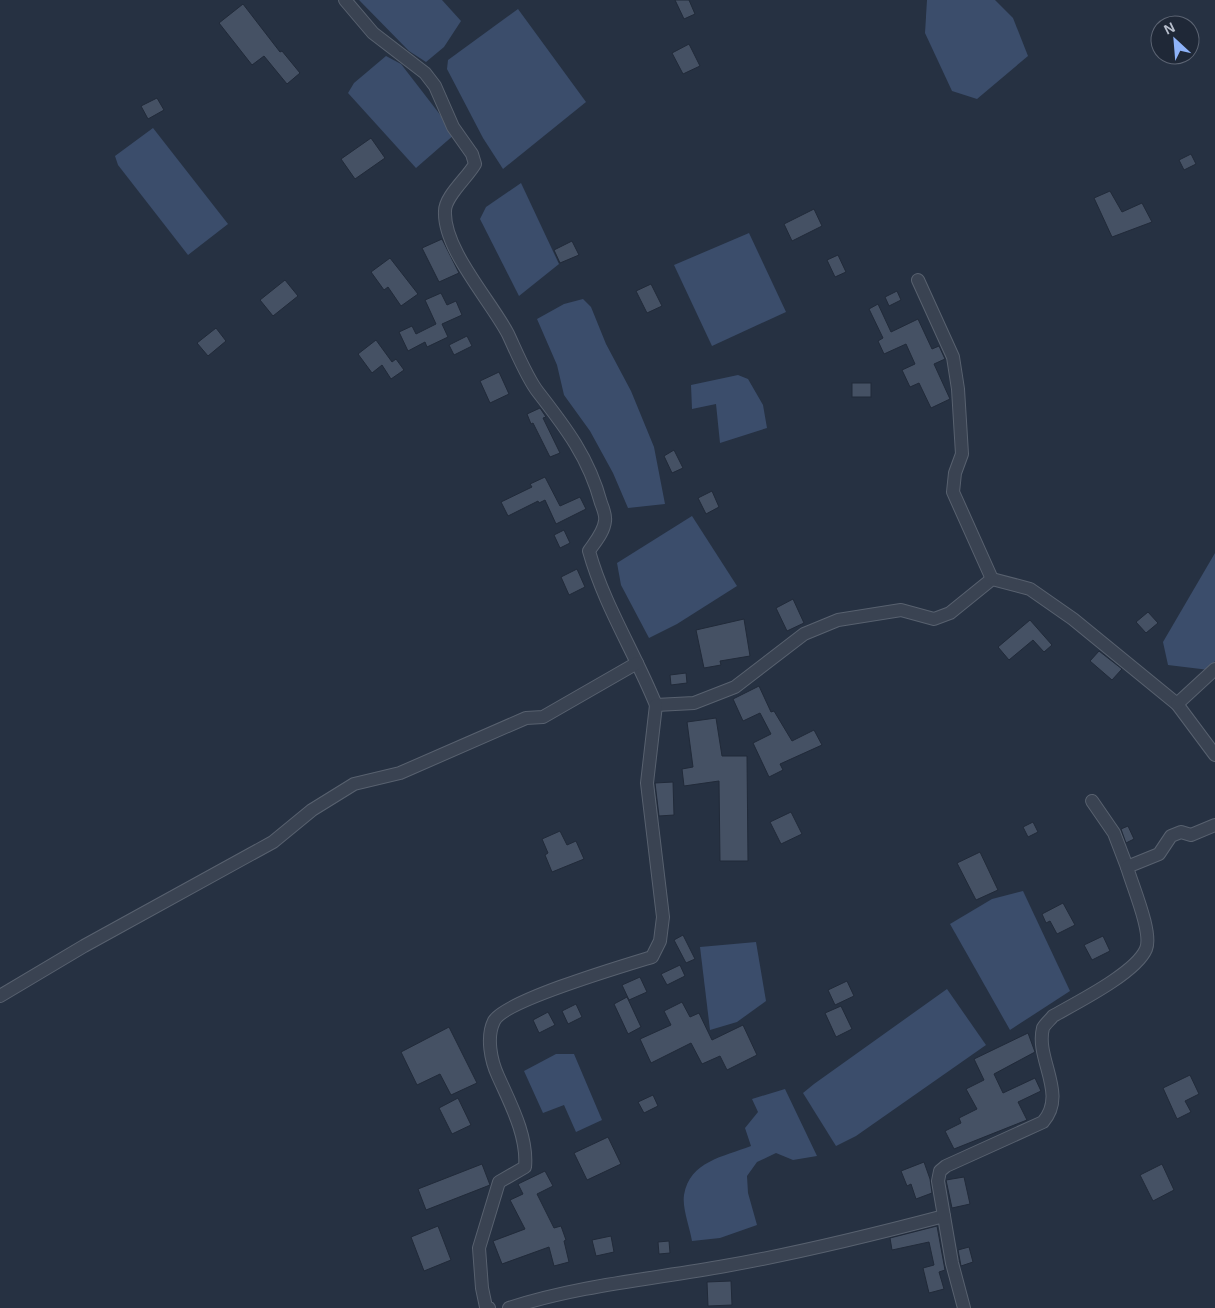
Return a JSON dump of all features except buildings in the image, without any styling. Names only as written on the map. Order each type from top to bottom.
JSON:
[{"type":"street","points":[[345,0],[373,32],[425,73],[435,86],[453,127],[472,154],[475,164],[469,176],[454,191],[444,209],[447,231],[474,284],[508,333],[536,390],[551,406],[594,475],[606,519],[603,530],[589,551],[595,571],[656,705],[647,783],[663,917],[660,941],[652,956],[554,989],[502,1012],[494,1020],[490,1040],[493,1065],[512,1107],[526,1153],[525,1166],[498,1182],[479,1248],[482,1288],[486,1307],[489,1308]]},
{"type":"street","points":[[918,280],[924,298],[953,357],[958,389],[962,454],[955,473],[953,492],[992,579]]},
{"type":"street","points":[[656,705],[694,703],[735,687],[804,634],[838,620],[892,610],[901,610],[934,618],[950,613],[992,579]]},
{"type":"street","points":[[992,579],[1030,589],[1073,619],[1178,704],[1215,755]]},
{"type":"street","points":[[0,996],[84,946],[273,842],[312,810],[354,784],[400,773],[526,718],[543,717],[637,664]]},
{"type":"street","points":[[1178,704],[1215,669]]},
{"type":"street","points":[[964,1308],[952,1263],[938,1181],[940,1171],[946,1166],[1044,1122],[1052,1112],[1053,1099],[1042,1038],[1044,1026],[1053,1016],[1132,967],[1146,949],[1147,933],[1114,833],[1092,801]]},
{"type":"street","points":[[1126,867],[1159,854],[1172,836],[1181,832],[1191,835],[1215,825]]},
{"type":"street","points":[[510,1308],[540,1298],[600,1285],[726,1266],[879,1233],[944,1216]]},
{"type":"water","points":[[359,0],[442,0],[461,21],[444,47],[426,62],[409,51]]},
{"type":"water","points":[[927,0],[995,0],[1013,18],[1028,56],[977,99],[952,91],[925,33]]},
{"type":"water","points":[[518,9],[586,102],[503,169],[483,138],[447,69],[448,60]]},
{"type":"water","points":[[386,56],[401,64],[455,134],[416,168],[348,93],[354,83]]},
{"type":"water","points":[[153,128],[228,224],[188,255],[118,165],[115,156]]},
{"type":"water","points":[[521,183],[559,264],[519,296],[480,219],[486,207]]},
{"type":"water","points":[[749,233],[786,312],[712,346],[674,265]]},
{"type":"water","points":[[583,299],[591,307],[606,344],[631,391],[654,447],[665,504],[628,508],[613,473],[590,431],[564,395],[557,365],[537,319],[564,304]]},
{"type":"water","points":[[738,375],[748,379],[763,405],[767,428],[720,443],[716,404],[692,409],[691,385]]},
{"type":"water","points":[[692,516],[737,586],[677,624],[649,638],[621,585],[617,563]]},
{"type":"water","points":[[1215,553],[1215,661],[1209,670],[1168,665],[1163,642]]},
{"type":"water","points":[[1023,891],[1070,991],[1010,1030],[950,924],[992,899]]},
{"type":"water","points":[[756,942],[766,1001],[737,1022],[710,1030],[700,947]]},
{"type":"water","points":[[947,989],[986,1045],[856,1136],[836,1146],[803,1093]]},
{"type":"water","points":[[556,1054],[574,1054],[602,1120],[576,1132],[564,1105],[543,1113],[524,1071]]},
{"type":"water","points":[[785,1089],[817,1156],[793,1160],[776,1153],[757,1162],[747,1176],[748,1193],[757,1225],[720,1238],[692,1241],[684,1206],[687,1184],[700,1167],[719,1157],[751,1146],[745,1128],[758,1112],[752,1099]]}]
